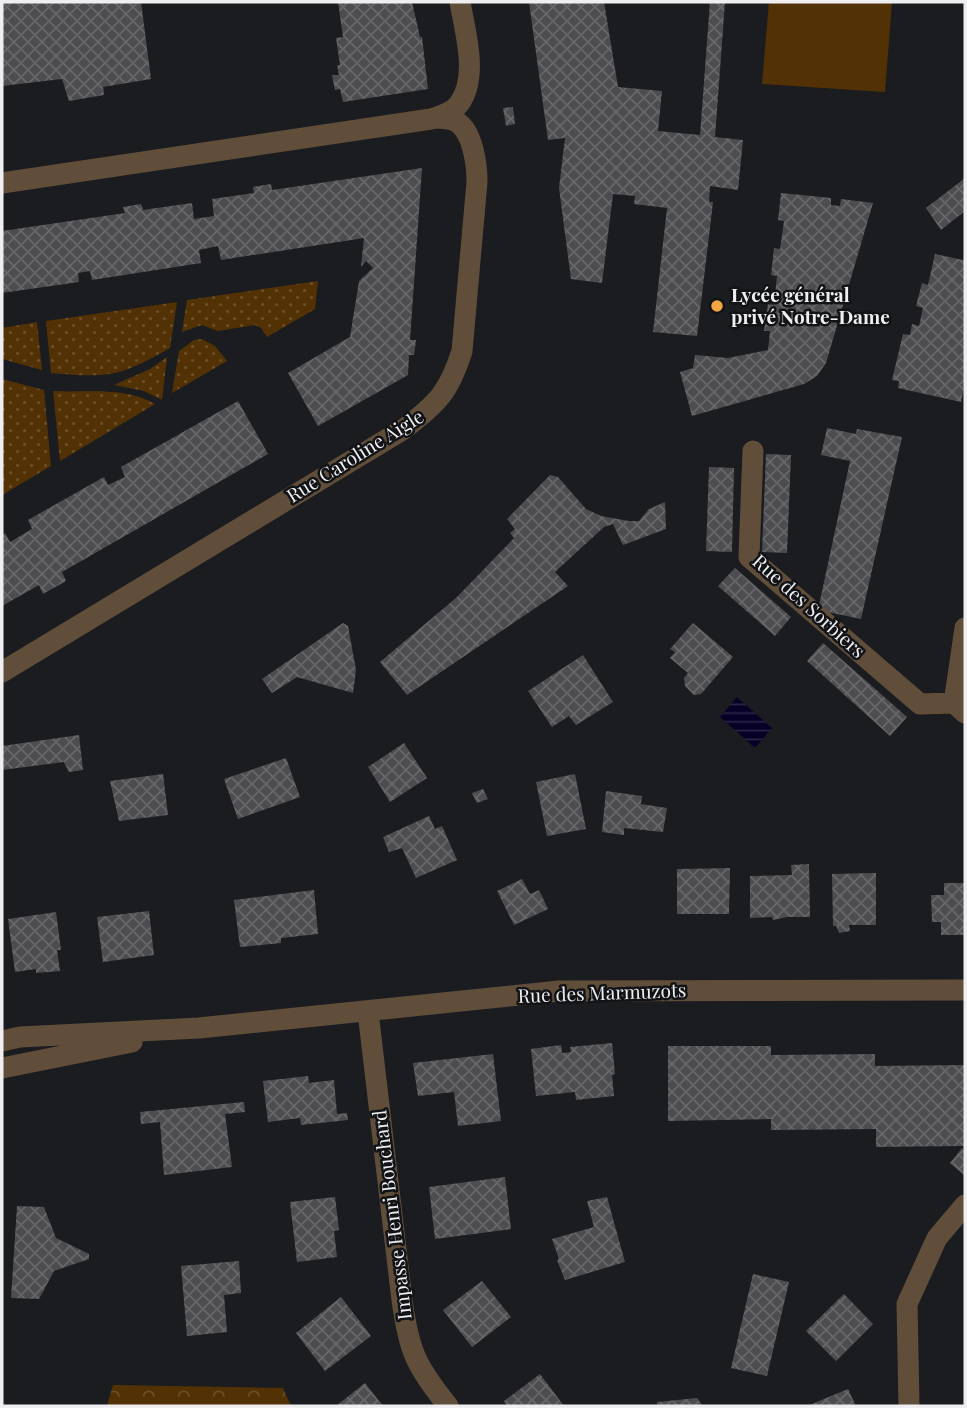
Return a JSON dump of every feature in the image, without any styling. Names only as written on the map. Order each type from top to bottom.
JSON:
[{"type":"street","points":[[2,183],[434,118],[459,105],[466,86],[468,55],[460,2]]},
{"type":"street","name":"Rue Caroline Aigle","points":[[2,672],[404,429],[436,405],[455,371],[462,351],[477,182],[473,155],[463,128],[453,120],[434,118]]},
{"type":"street","name":"Rue des Sorbiers","points":[[752,451],[749,557],[920,704],[960,708],[965,628]]},
{"type":"street","name":"Rue des Marmuzots","points":[[2,1041],[20,1037],[199,1028],[559,991],[965,990]]},
{"type":"street","name":"Impasse Henri Bouchard","points":[[368,1012],[409,1342],[417,1364],[448,1406]]},
{"type":"street","name":"Rue des Marmuzots","points":[[2,1068],[199,1028]]},
{"type":"street","points":[[909,1406],[907,1304],[937,1238],[965,1205]]},
{"type":"green space","points":[[769,2],[892,2],[885,92],[762,84]]},
{"type":"green space","points":[[318,281],[315,309],[267,337],[261,328],[255,325],[218,331],[202,325],[182,332],[187,300]]},
{"type":"green space","points":[[177,302],[170,348],[138,365],[113,373],[51,373],[46,321]]},
{"type":"green space","points":[[37,322],[42,370],[2,359],[2,328]]},
{"type":"green space","points":[[202,339],[215,346],[227,361],[172,393],[179,351],[194,340]]},
{"type":"green space","points":[[167,357],[162,400],[144,391],[114,385],[150,369]]},
{"type":"green space","points":[[2,379],[44,390],[51,466],[2,495]]},
{"type":"green space","points":[[53,391],[119,393],[143,398],[155,404],[60,461]]},
{"type":"green space","points":[[113,1385],[283,1388],[291,1406],[107,1406]]},
{"type":"shaded area","points":[[737,697],[772,728],[755,748],[720,717]]},
{"type":"building","points":[[2,2],[141,2],[151,79],[103,87],[104,95],[69,101],[62,79],[2,86]]},
{"type":"building","points":[[338,2],[412,2],[422,37],[428,89],[343,102],[340,89],[335,90],[332,75],[339,75],[336,38],[343,37]]},
{"type":"building","points":[[529,2],[604,2],[618,87],[662,91],[658,131],[700,135],[710,2],[725,2],[715,137],[743,140],[738,190],[710,186],[709,202],[713,202],[697,336],[653,332],[667,208],[634,204],[635,196],[613,194],[602,283],[571,279],[559,188],[565,138],[548,140]]},
{"type":"building","points":[[513,107],[515,124],[506,126],[503,108]]},
{"type":"building","points":[[422,168],[410,340],[416,340],[414,355],[409,355],[408,375],[318,426],[288,373],[350,337],[359,281],[373,268],[366,261],[361,267],[364,238],[221,260],[218,246],[199,250],[201,263],[92,280],[90,271],[78,273],[79,282],[2,293],[2,231],[125,213],[123,207],[141,204],[143,210],[192,203],[194,219],[214,216],[212,199],[254,193],[253,187],[271,184],[272,190]]},
{"type":"building","points":[[965,178],[965,211],[941,230],[926,208]]},
{"type":"building","points":[[781,193],[831,198],[831,205],[840,206],[841,199],[873,203],[826,363],[817,376],[804,384],[692,416],[680,372],[693,368],[695,355],[728,358],[768,350],[770,331],[764,331],[768,304],[774,305],[777,276],[771,275],[774,248],[780,249],[784,221],[778,220]]},
{"type":"building","points":[[965,253],[965,382],[961,402],[898,388],[899,381],[892,380],[903,334],[910,335],[912,324],[919,326],[923,308],[916,306],[922,283],[928,285],[935,254],[963,260]]},
{"type":"building","points":[[238,401],[268,454],[62,572],[66,581],[43,594],[39,585],[2,606],[2,535],[5,533],[10,542],[32,529],[28,520],[104,477],[108,485],[125,477],[121,467]]},
{"type":"building","points":[[827,428],[856,434],[857,429],[902,437],[861,619],[818,610],[850,461],[821,455]]},
{"type":"building","points":[[766,454],[791,455],[787,553],[762,552]]},
{"type":"building","points":[[709,467],[734,468],[732,552],[706,551]]},
{"type":"building","points":[[550,475],[558,477],[586,509],[601,516],[639,521],[649,509],[665,502],[666,529],[623,545],[613,524],[604,527],[555,572],[568,586],[407,695],[380,662],[456,598],[514,538],[510,533],[515,529],[507,519]]},
{"type":"building","points":[[735,568],[791,617],[775,636],[718,586]]},
{"type":"building","points":[[343,623],[348,626],[356,670],[353,693],[297,677],[272,693],[262,679]]},
{"type":"building","points":[[693,623],[733,657],[701,694],[694,695],[685,686],[684,678],[688,673],[670,658],[675,652],[670,649]]},
{"type":"building","points":[[823,643],[907,717],[890,736],[807,661]]},
{"type":"building","points":[[583,655],[613,702],[576,725],[569,716],[552,727],[528,691]]},
{"type":"building","points":[[79,735],[83,770],[69,772],[64,762],[2,770],[2,746]]},
{"type":"building","points":[[404,743],[427,778],[390,802],[368,767]]},
{"type":"building","points":[[286,758],[300,797],[238,819],[224,779]]},
{"type":"building","points":[[163,774],[168,815],[119,821],[110,781]]},
{"type":"building","points":[[575,774],[586,829],[547,836],[536,782]]},
{"type":"building","points":[[483,789],[488,799],[477,803],[472,793]]},
{"type":"building","points":[[606,791],[642,796],[641,804],[667,808],[663,832],[624,828],[624,835],[602,832]]},
{"type":"building","points":[[429,816],[435,829],[442,826],[457,860],[416,878],[402,848],[389,852],[383,837]]},
{"type":"building","points":[[809,864],[810,917],[773,920],[772,917],[750,918],[750,876],[792,875],[791,865]]},
{"type":"building","points":[[730,868],[729,914],[677,914],[677,869]]},
{"type":"building","points":[[876,873],[876,925],[849,925],[850,931],[839,933],[836,926],[833,926],[832,874]]},
{"type":"building","points":[[522,879],[530,894],[539,890],[548,909],[514,925],[497,891]]},
{"type":"building","points":[[944,883],[965,883],[965,935],[941,935],[941,922],[932,922],[931,895],[944,895]]},
{"type":"building","points":[[314,890],[318,934],[281,938],[281,943],[240,947],[234,900]]},
{"type":"building","points":[[149,911],[154,955],[103,962],[97,917]]},
{"type":"building","points":[[56,912],[61,950],[57,950],[60,971],[36,973],[36,969],[15,972],[8,919]]},
{"type":"building","points":[[612,1043],[614,1096],[576,1100],[575,1092],[536,1096],[531,1049],[561,1045],[562,1053],[571,1052],[570,1047]]},
{"type":"building","points":[[668,1046],[771,1046],[771,1055],[875,1054],[875,1066],[965,1065],[965,1144],[876,1147],[876,1129],[771,1130],[771,1119],[668,1121]]},
{"type":"building","points":[[493,1054],[501,1121],[458,1126],[454,1092],[418,1096],[413,1063]]},
{"type":"building","points":[[308,1076],[309,1083],[334,1080],[337,1114],[347,1113],[348,1120],[301,1125],[300,1118],[268,1122],[263,1081]]},
{"type":"building","points":[[244,1102],[245,1112],[225,1114],[232,1167],[164,1175],[160,1122],[141,1124],[140,1112]]},
{"type":"building","points":[[962,1148],[965,1151],[965,1176],[950,1163]]},
{"type":"building","points":[[505,1177],[511,1229],[435,1239],[429,1187]]},
{"type":"building","points":[[335,1197],[339,1230],[334,1231],[337,1257],[297,1262],[290,1202]]},
{"type":"building","points":[[607,1197],[625,1262],[565,1280],[552,1239],[594,1227],[587,1201]]},
{"type":"building","points":[[17,1206],[44,1207],[56,1238],[89,1254],[89,1259],[54,1271],[39,1299],[11,1298]]},
{"type":"building","points":[[239,1261],[241,1293],[224,1295],[227,1332],[187,1336],[181,1266]]},
{"type":"building","points":[[753,1274],[789,1282],[767,1376],[731,1368]]},
{"type":"building","points":[[482,1281],[511,1317],[472,1347],[443,1310]]},
{"type":"building","points":[[844,1294],[873,1324],[836,1361],[806,1331]]},
{"type":"building","points":[[341,1297],[371,1336],[325,1371],[296,1333]]},
{"type":"building","points":[[540,1374],[564,1406],[507,1406],[504,1401]]},
{"type":"building","points":[[365,1383],[383,1406],[336,1406]]},
{"type":"building","points":[[848,1389],[856,1406],[807,1406]]},
{"type":"building","points":[[697,1398],[703,1406],[657,1406],[657,1402]]},
{"type":"place","name":"Lycée général privé Notre-Dame","points":[[717,306]]}]
